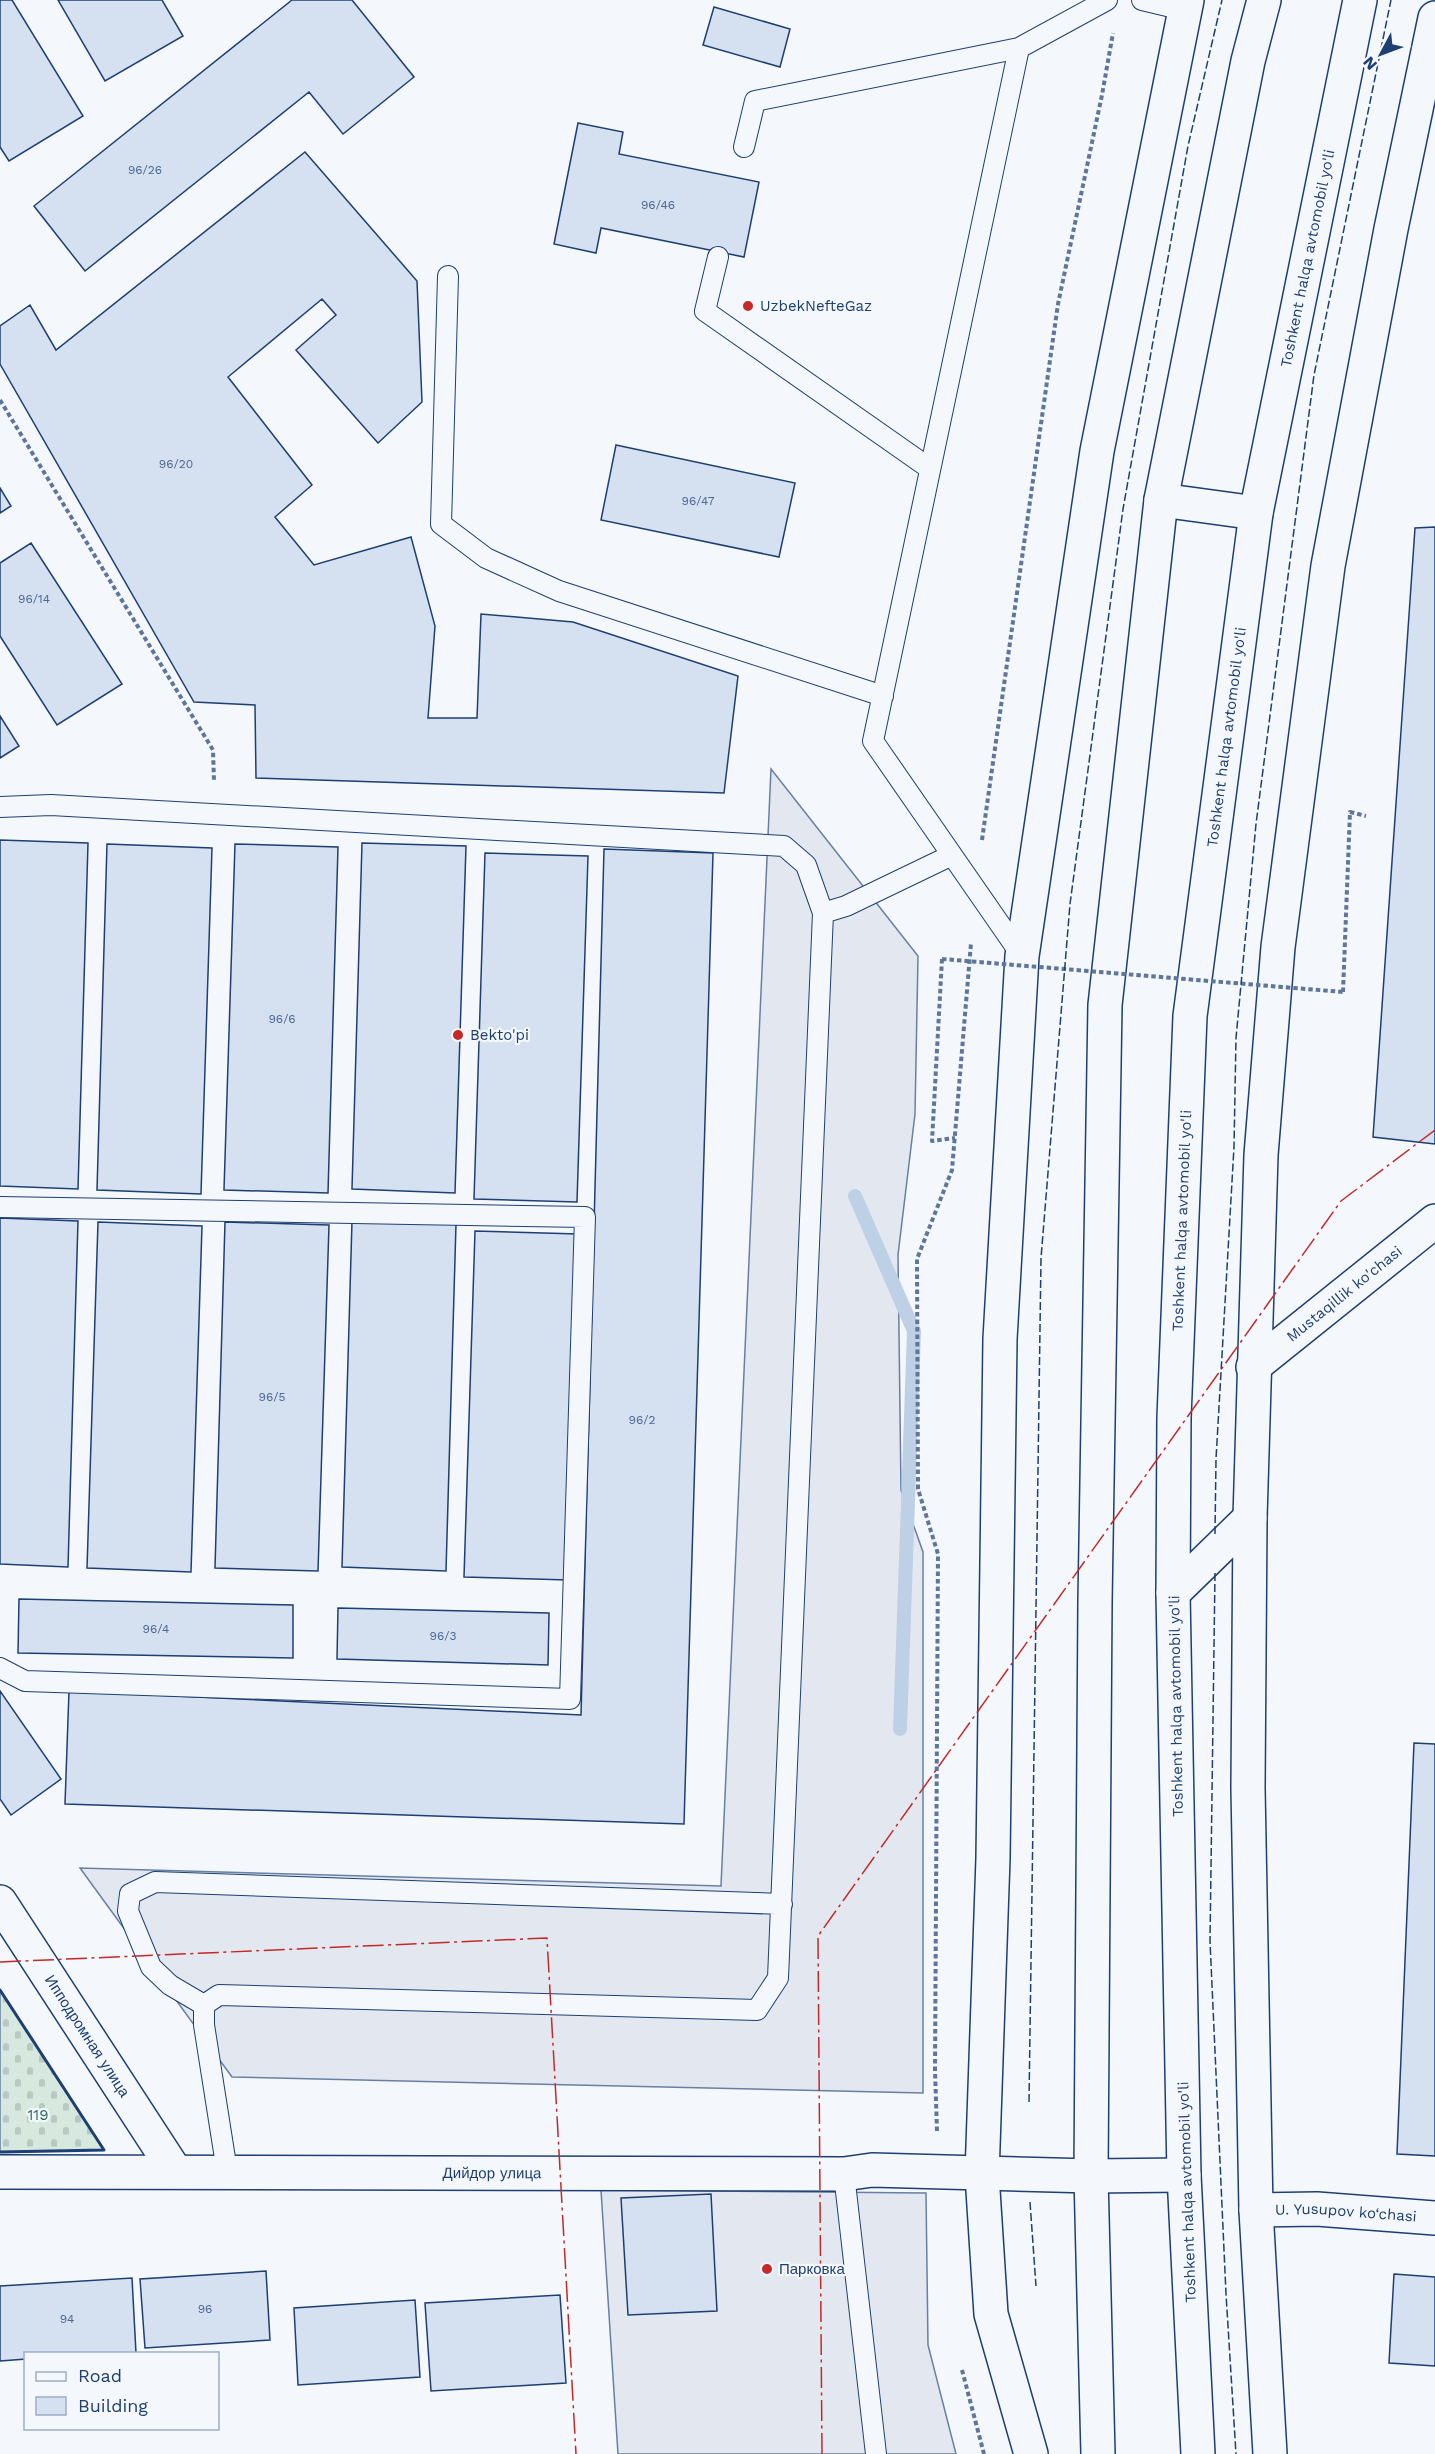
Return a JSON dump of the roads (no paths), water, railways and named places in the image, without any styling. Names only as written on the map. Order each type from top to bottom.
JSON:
[{"type":"main road","points":[[1098,2454],[1091,2176],[1095,1602],[1105,1005],[1161,500],[1248,62],[1264,0]]},
{"type":"main road","name":"Toshkent halqa avtomobil yo'li","points":[[1198,2454],[1184,2175],[1173,1593],[1174,1418],[1190,1016],[1256,513],[1360,0]]},
{"type":"main road","points":[[1031,2454],[991,2314],[982,2175],[993,1858],[1000,1339],[1022,956],[1097,451],[1185,5]]},
{"type":"main road","points":[[1270,2454],[1256,2210],[1248,1788],[1253,1367],[1261,1155],[1278,947],[1328,566],[1391,230],[1435,18]]},
{"type":"main road","points":[[1161,500],[1256,513]]},
{"type":"main road","name":"Mustaqillik ko'chasi","points":[[1253,1367],[1435,1221]]},
{"type":"main road","points":[[1173,1593],[1250,1518]]},
{"type":"main road","name":"Ипподромная улица","points":[[0,1902],[175,2171]]},
{"type":"main road","name":"Дийдор улица","points":[[0,2172],[844,2174],[894,2170],[982,2175],[1184,2175]]},
{"type":"main road","name":"U. Yusupov ko‘chasi","points":[[1256,2210],[1317,2209],[1435,2218]]},
{"type":"lane","points":[[744,147],[755,101],[1019,48],[1107,0]]},
{"type":"lane","points":[[1142,0],[1185,5]]},
{"type":"lane","points":[[1019,48],[873,741],[1022,956]]},
{"type":"lane","points":[[718,257],[705,311],[929,468]]},
{"type":"lane","points":[[448,276],[441,524],[486,558],[559,591],[883,696]]},
{"type":"lane","points":[[0,807],[51,806],[784,846],[807,865],[823,913],[778,1978],[757,2010],[219,1995],[204,2006]]},
{"type":"lane","points":[[823,913],[846,906],[952,855]]},
{"type":"lane","points":[[0,1207],[585,1217],[570,1699],[25,1681],[0,1668]]},
{"type":"lane","points":[[204,2006],[170,1986],[151,1967],[128,1911],[130,1894],[155,1882],[782,1904]]},
{"type":"lane","points":[[204,2006],[204,2025],[227,2171]]},
{"type":"lane","points":[[844,2174],[876,2454]]},
{"type":"waterway","points":[[855,1196],[914,1331],[900,1729]]},
{"type":"place","name":"UzbekNefteGaz","points":[[748,306]]},
{"type":"place","name":"Bekto'pi","points":[[458,1035]]},
{"type":"place","name":"Парковка","points":[[767,2269]]},
{"type":"park label","name":"119","points":[[38,2115]]}]
